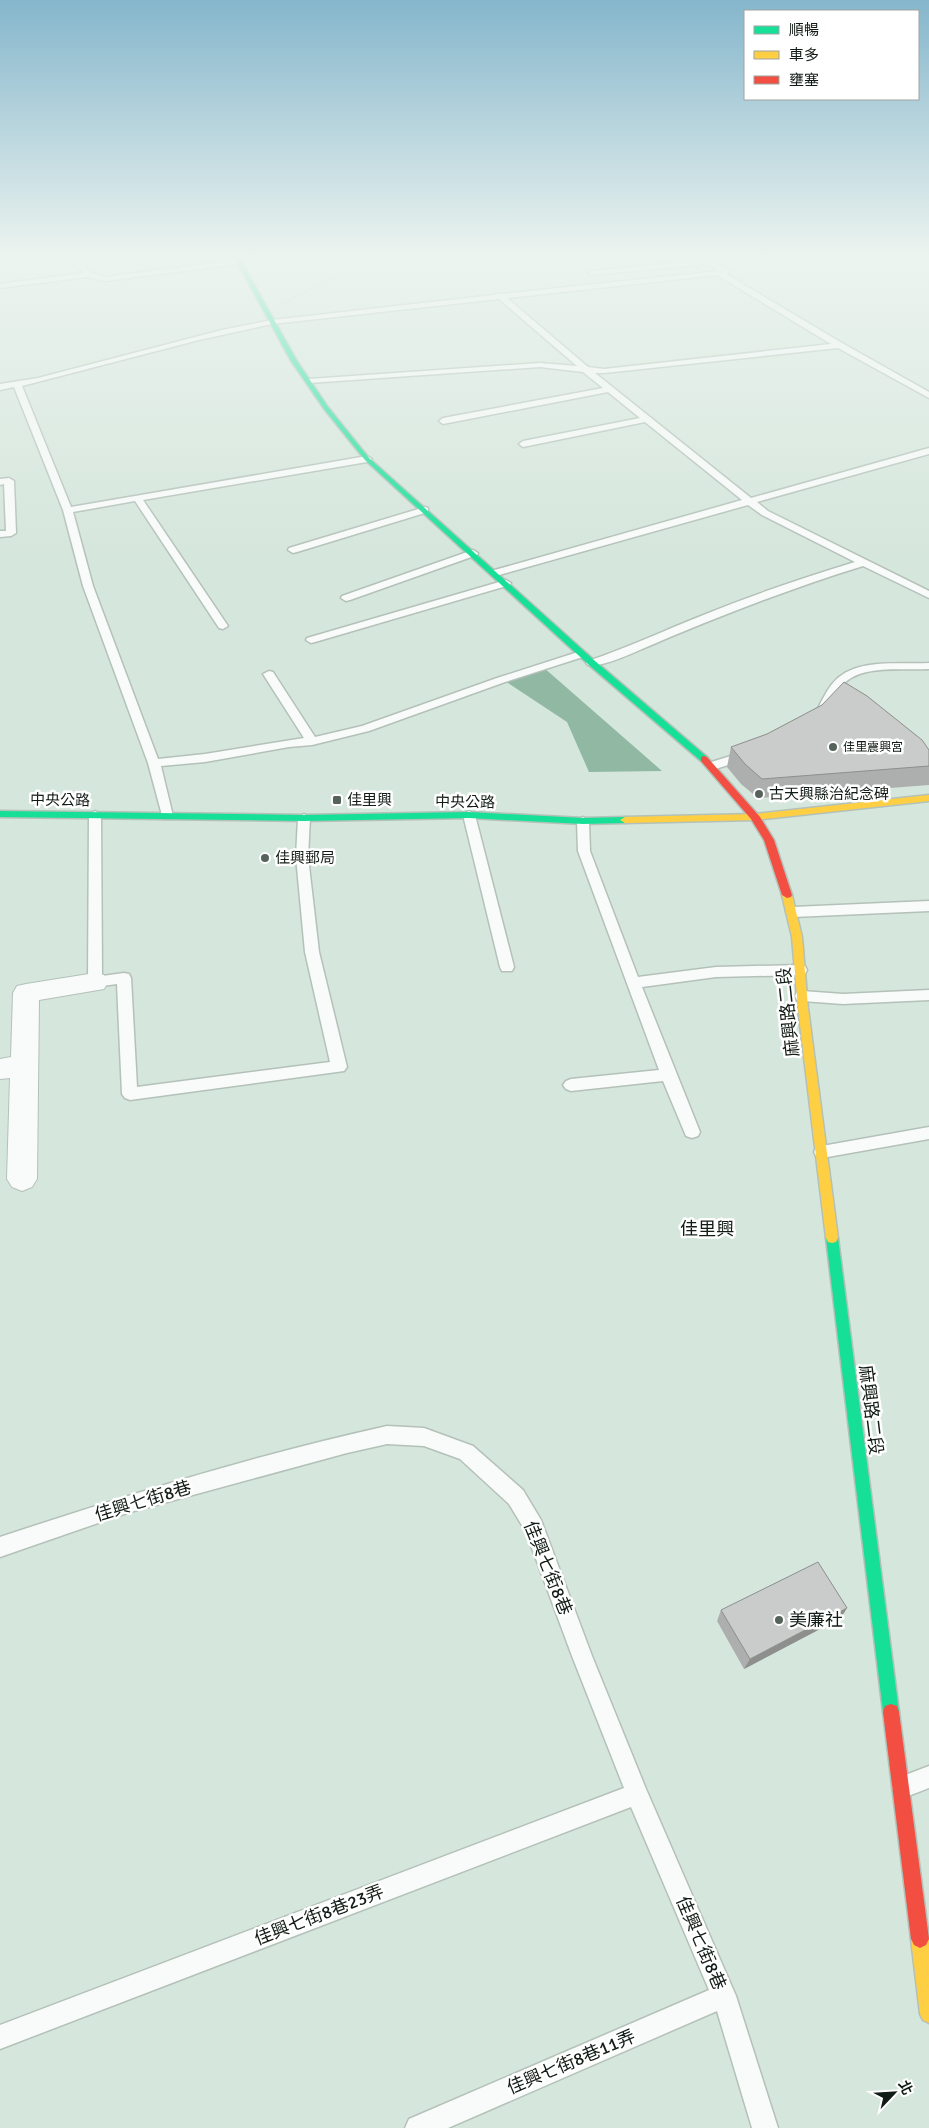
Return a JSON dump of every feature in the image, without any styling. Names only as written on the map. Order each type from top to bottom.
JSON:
[{"type":"street","name":"麻興路二段","points":[[291,356],[326,408],[367,459],[496,573],[592,663],[712,766],[755,817],[770,840],[794,912],[800,949],[802,996],[929,2014]]},
{"type":"street","name":"中央公路","points":[[0,814],[304,818],[469,815],[583,822],[755,817],[929,798]]},
{"type":"street","points":[[22,1179],[12,1067],[26,993],[95,982]]},
{"type":"lane","points":[[0,387],[17,385],[128,356]]},
{"type":"lane","points":[[570,356],[765,513],[929,595]]},
{"type":"lane","points":[[309,382],[540,365],[604,371],[737,356]]},
{"type":"lane","points":[[859,356],[929,395]]},
{"type":"lane","points":[[17,385],[68,510],[88,586],[154,763],[167,816]]},
{"type":"lane","points":[[442,421],[610,389]]},
{"type":"lane","points":[[523,444],[647,419]]},
{"type":"lane","points":[[496,573],[929,451]]},
{"type":"lane","points":[[68,510],[367,459]]},
{"type":"lane","points":[[0,482],[9,481],[11,533],[0,534]]},
{"type":"lane","points":[[136,498],[222,626]]},
{"type":"lane","points":[[293,550],[425,510]]},
{"type":"lane","points":[[346,598],[473,553]]},
{"type":"lane","points":[[592,663],[626,652],[705,618],[804,581],[863,563]]},
{"type":"lane","points":[[312,640],[506,583]]},
{"type":"lane","points":[[154,763],[205,758],[289,742],[312,741],[366,728],[582,654]]},
{"type":"lane","points":[[810,720],[819,715],[829,701],[836,685],[854,672],[869,669],[929,666]]},
{"type":"lane","points":[[269,674],[312,741]]},
{"type":"lane","points":[[712,766],[761,748]]},
{"type":"lane","points":[[95,815],[95,982],[124,978],[130,1094],[339,1067],[312,952],[302,857],[304,818]]},
{"type":"lane","points":[[469,815],[507,967]]},
{"type":"lane","points":[[583,822],[584,851],[668,1075],[692,1132]]},
{"type":"lane","points":[[794,912],[929,906]]},
{"type":"lane","points":[[635,983],[716,972],[800,970]]},
{"type":"lane","points":[[802,996],[843,999],[929,995]]},
{"type":"lane","points":[[571,1085],[668,1075]]},
{"type":"lane","points":[[822,1152],[929,1133]]},
{"type":"lane","name":"佳興七街8巷","points":[[0,1547],[126,1504],[387,1434],[424,1437],[466,1452],[516,1497],[534,1527],[582,1656],[637,1794],[724,1996],[765,2128]]},
{"type":"lane","points":[[901,1788],[929,1777]]},
{"type":"lane","name":"佳興七街8巷23弄","points":[[0,2037],[637,1794]]},
{"type":"lane","name":"佳興七街8巷11弄","points":[[418,2128],[724,1996]]},
{"type":"shaded area","points":[[543,667],[662,771],[589,772],[567,722],[505,681]]},
{"type":"building","name":"佳里震興宮","points":[[844,682],[867,696],[922,740],[929,750],[929,766],[762,779],[745,764],[731,747],[767,734],[822,705]]},
{"type":"building","name":"美廉社","points":[[818,1562],[847,1608],[750,1659],[721,1610]]},
{"type":"traffic: fast","points":[[291,356],[326,408],[367,459],[592,663],[704,759]]},
{"type":"traffic: fast","points":[[0,814],[304,818],[469,815],[583,821],[625,820]]},
{"type":"traffic: fast","points":[[832,1238],[891,1712]]},
{"type":"traffic: slow","points":[[625,820],[755,817],[929,798]]},
{"type":"traffic: slow","points":[[787,895],[797,937],[803,1008],[832,1238]]},
{"type":"traffic: slow","points":[[920,1939],[929,2014]]},
{"type":"traffic: jam","points":[[704,759],[755,817],[769,840],[787,895]]},
{"type":"traffic: jam","points":[[891,1712],[920,1939]]},
{"type":"place","name":"佳里震興宮","points":[[833,747]]},
{"type":"place","name":"古天興縣治紀念碑","points":[[759,794]]},
{"type":"place","name":"佳里興","points":[[337,800]]},
{"type":"place","name":"佳興郵局","points":[[265,858]]},
{"type":"place","name":"美廉社","points":[[779,1620]]},
{"type":"district","name":"佳里興","points":[[707,1229]]}]
